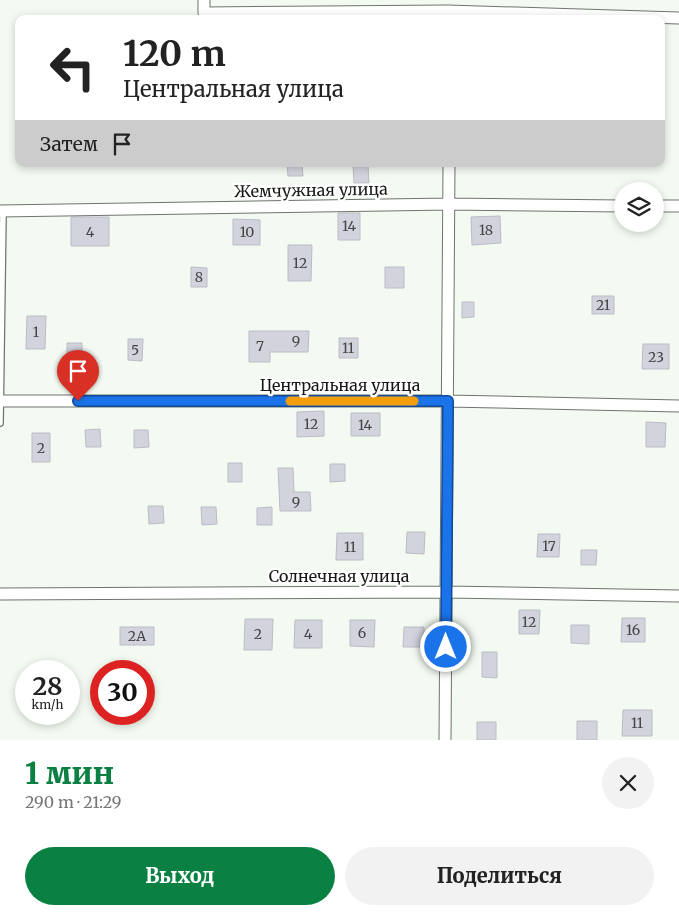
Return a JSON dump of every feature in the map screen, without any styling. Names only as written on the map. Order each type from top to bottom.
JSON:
[{"type":"street","points":[[204,0],[204,13],[449,10],[593,15]]},
{"type":"street","points":[[665,18],[679,18]]},
{"type":"street","points":[[445,740],[449,167]]},
{"type":"street","name":"Жемчужная улица","points":[[1,211],[449,204],[614,206]]},
{"type":"street","points":[[664,206],[679,206]]},
{"type":"street","name":"Центральная улица","points":[[0,401],[448,401],[679,406]]},
{"type":"street","name":"Солнечная улица","points":[[0,594],[446,592],[679,596]]},
{"type":"lane","points":[[0,423],[1,211]]},
{"type":"building","points":[[287,167],[302,167],[303,176],[288,176]]},
{"type":"building","points":[[353,167],[368,167],[369,183],[354,183]]},
{"type":"building","points":[[338,213],[360,213],[360,240],[338,240]]},
{"type":"building","points":[[500,216],[501,243],[472,245],[471,217]]},
{"type":"building","points":[[71,217],[109,217],[109,246],[71,246]]},
{"type":"building","points":[[233,219],[260,220],[260,245],[233,245]]},
{"type":"building","points":[[288,245],[312,245],[311,281],[288,281]]},
{"type":"building","points":[[191,267],[207,268],[207,287],[191,287]]},
{"type":"building","points":[[385,267],[404,267],[404,288],[385,288]]},
{"type":"building","points":[[592,296],[614,296],[614,314],[592,314]]},
{"type":"building","points":[[462,302],[474,302],[474,317],[462,318]]},
{"type":"building","points":[[27,316],[46,316],[45,349],[26,349]]},
{"type":"building","points":[[249,331],[309,331],[308,352],[270,352],[270,362],[249,362]]},
{"type":"building","points":[[339,338],[358,338],[358,358],[339,358]]},
{"type":"building","points":[[128,339],[143,339],[142,361],[128,360]]},
{"type":"building","points":[[67,343],[82,343],[82,366],[67,366]]},
{"type":"building","points":[[643,344],[669,344],[669,369],[642,369]]},
{"type":"building","points":[[324,411],[324,436],[297,437],[297,412]]},
{"type":"building","points":[[351,413],[380,413],[380,436],[351,436]]},
{"type":"building","points":[[646,422],[666,423],[665,447],[646,447]]},
{"type":"building","points":[[100,429],[101,447],[86,447],[85,430]]},
{"type":"building","points":[[134,430],[148,430],[149,447],[134,448]]},
{"type":"building","points":[[32,433],[50,433],[50,462],[32,462]]},
{"type":"building","points":[[228,463],[242,463],[242,482],[228,482]]},
{"type":"building","points":[[330,464],[345,464],[345,481],[330,482]]},
{"type":"building","points":[[278,468],[293,468],[294,492],[310,492],[311,511],[280,511]]},
{"type":"building","points":[[148,506],[163,506],[164,523],[149,524]]},
{"type":"building","points":[[201,507],[216,507],[217,524],[202,525]]},
{"type":"building","points":[[272,507],[272,525],[257,525],[257,508]]},
{"type":"building","points":[[407,532],[425,532],[424,554],[406,553]]},
{"type":"building","points":[[337,533],[363,533],[363,560],[336,560]]},
{"type":"building","points":[[538,534],[560,534],[559,557],[537,557]]},
{"type":"building","points":[[581,550],[597,550],[596,565],[581,565]]},
{"type":"building","points":[[519,610],[540,610],[539,634],[519,634]]},
{"type":"building","points":[[622,618],[645,618],[645,642],[621,642]]},
{"type":"building","points":[[245,619],[273,619],[272,650],[244,650]]},
{"type":"building","points":[[295,620],[322,620],[322,648],[294,648]]},
{"type":"building","points":[[350,620],[375,620],[374,647],[350,646]]},
{"type":"building","points":[[571,625],[589,625],[589,644],[571,643]]},
{"type":"building","points":[[120,627],[154,627],[154,645],[120,645]]},
{"type":"building","points":[[404,627],[424,627],[424,647],[403,647]]},
{"type":"building","points":[[482,652],[497,652],[497,678],[482,677]]},
{"type":"building","points":[[623,710],[652,710],[652,736],[622,736]]},
{"type":"building","points":[[577,721],[597,721],[597,740],[577,740]]},
{"type":"building","points":[[477,722],[496,722],[496,740],[477,740]]},
{"type":"slow traffic","points":[[290,401],[414,401]]},
{"type":"route","points":[[78,401],[448,401],[446,647]]}]
